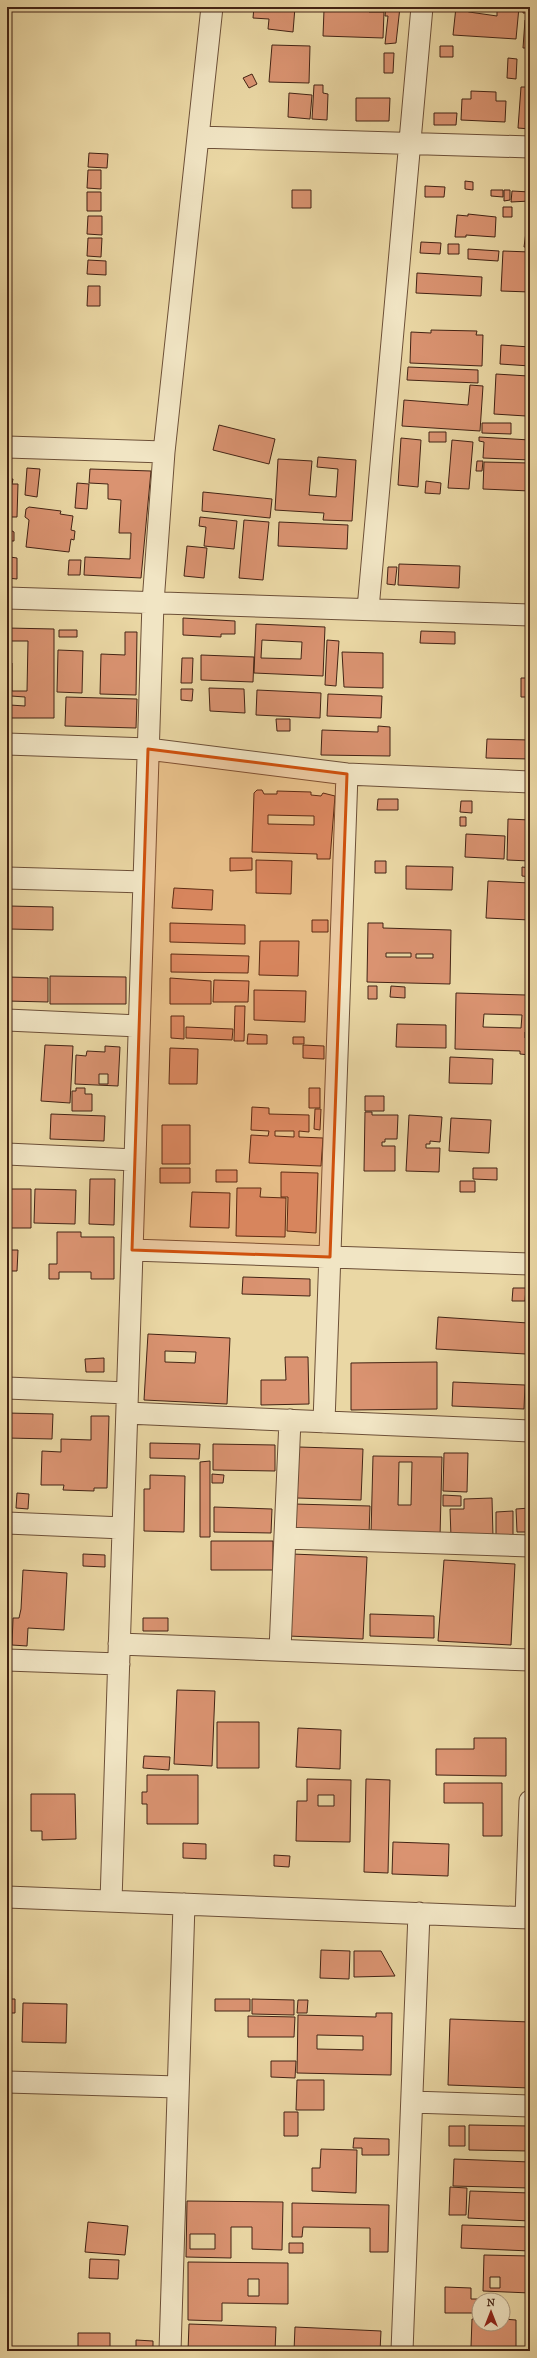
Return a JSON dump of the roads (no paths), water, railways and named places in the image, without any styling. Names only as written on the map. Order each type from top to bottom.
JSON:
[{"type":"street","points":[[111,1901],[153,603],[164,452],[212,7]]},
{"type":"street","points":[[368,609],[422,7]]},
{"type":"street","points":[[198,137],[530,147]]},
{"type":"street","points":[[7,447],[164,452]]},
{"type":"street","points":[[7,598],[530,615]]},
{"type":"street","points":[[7,744],[148,750],[347,774],[530,782]]},
{"type":"street","points":[[324,1422],[347,774]]},
{"type":"street","points":[[7,878],[144,882]]},
{"type":"street","points":[[7,1020],[139,1026]]},
{"type":"street","points":[[7,1154],[135,1160]]},
{"type":"street","points":[[132,1250],[530,1264]]},
{"type":"street","points":[[7,1388],[127,1393]]},
{"type":"street","points":[[127,1413],[530,1431]]},
{"type":"street","points":[[280,1650],[290,1420]]},
{"type":"street","points":[[7,1523],[123,1528]]},
{"type":"street","points":[[285,1538],[530,1546]]},
{"type":"street","points":[[7,1660],[119,1654],[280,1650],[530,1660]]},
{"type":"street","points":[[7,1897],[528,1918],[530,1801]]},
{"type":"street","points":[[170,2351],[184,1904]]},
{"type":"street","points":[[402,2351],[419,1913]]},
{"type":"street","points":[[7,2082],[178,2087]]},
{"type":"street","points":[[412,2102],[530,2106]]}]
